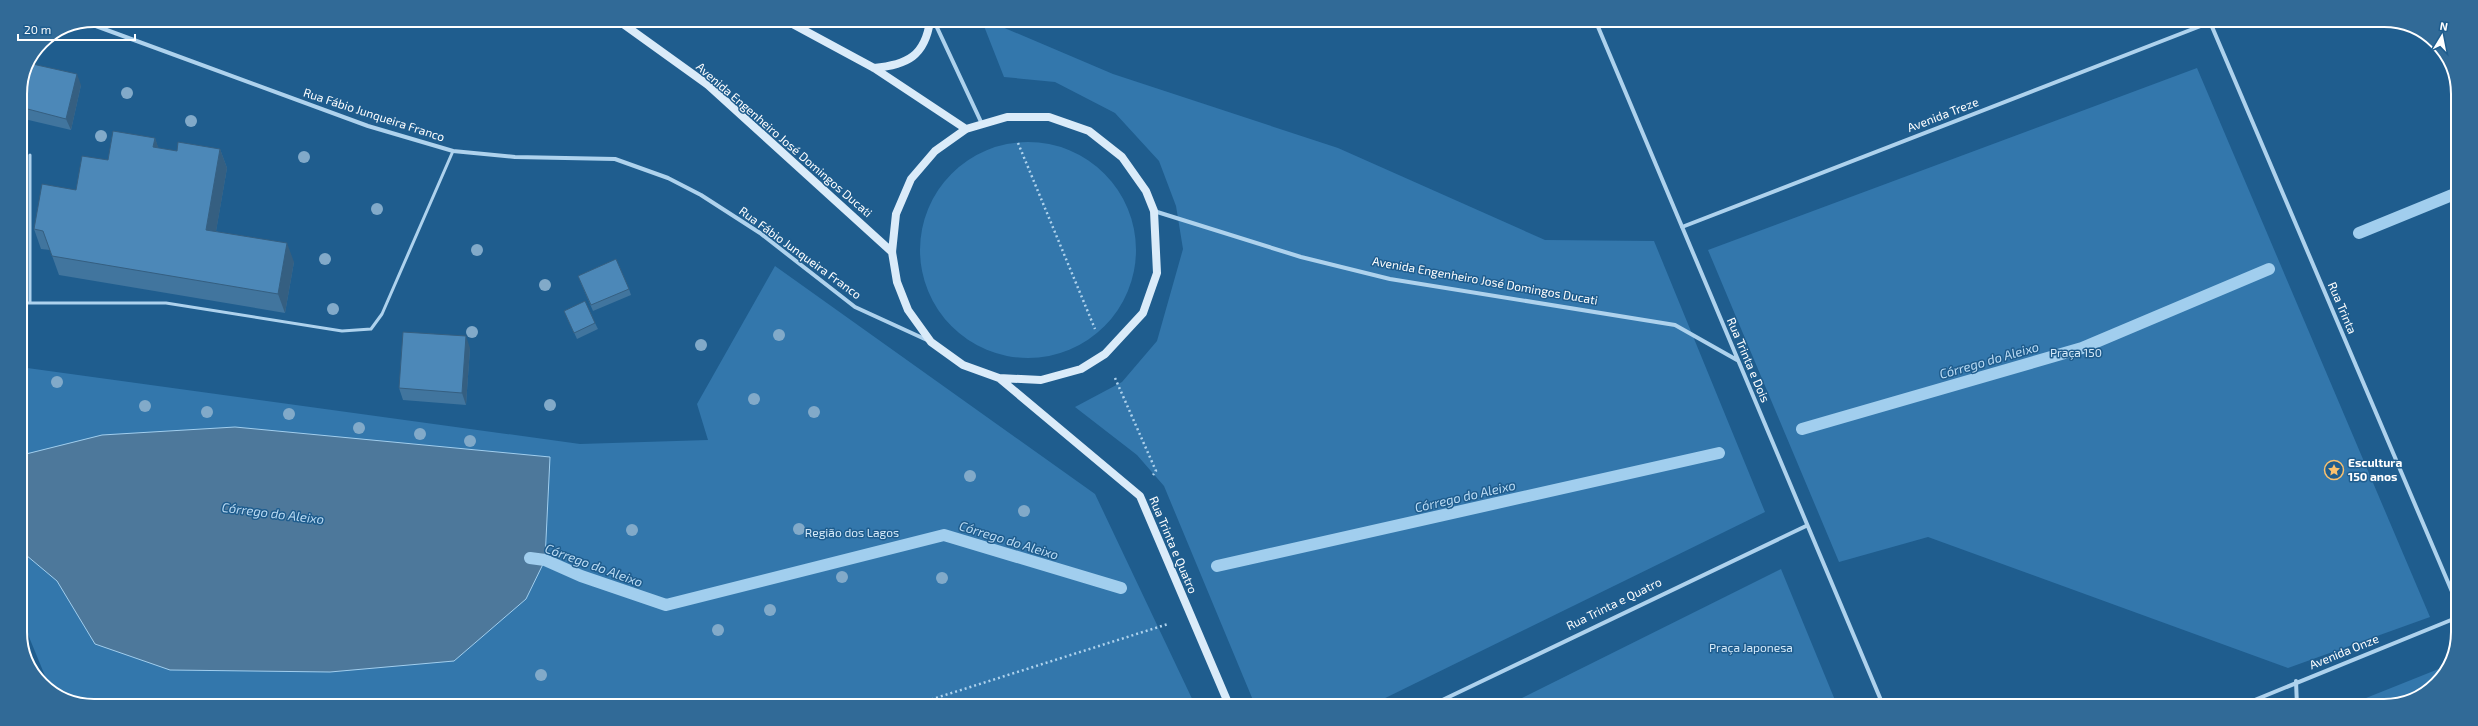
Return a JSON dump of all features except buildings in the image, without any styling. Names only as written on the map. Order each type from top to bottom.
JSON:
[{"type":"main road","name":"Avenida Engenheiro José Domingos Ducati","points":[[627,27],[708,85],[892,252]]},
{"type":"main road","points":[[798,27],[874,68],[966,129]]},
{"type":"main road","points":[[874,68],[896,66],[915,54],[928,36],[929,27]]},
{"type":"main road","points":[[1007,117],[1049,118],[1089,131],[1122,157],[1146,191],[1154,211],[1157,273],[1143,313],[1105,354],[1081,369],[1041,380],[999,378],[963,365],[931,342],[908,310],[897,282],[892,252],[896,214],[911,179],[935,151],[966,129],[1007,117]]},
{"type":"main road","name":"Rua Trinta e Quatro","points":[[999,378],[1140,496],[1226,699]]},
{"type":"street","name":"Rua Fábio Junqueira Franco","points":[[99,27],[368,126],[453,151],[515,157],[615,159],[668,178],[700,195],[760,233],[855,307],[931,342]]},
{"type":"street","points":[[937,27],[982,124]]},
{"type":"street","name":"Rua Trinta e Dois","points":[[1598,27],[1806,526],[1880,699]]},
{"type":"street","name":"Avenida Treze","points":[[1682,227],[2197,27]]},
{"type":"street","name":"Rua Trinta","points":[[2212,27],[2451,589]]},
{"type":"street","name":"Avenida Engenheiro José Domingos Ducati","points":[[1154,211],[1301,257],[1390,279],[1675,325],[1737,360]]},
{"type":"street","name":"Rua Trinta e Quatro","points":[[1445,699],[1806,526]]},
{"type":"street","name":"Avenida Onze","points":[[2256,699],[2296,681],[2451,620]]},
{"type":"street","points":[[2296,681],[2297,699]]},
{"type":"lane","points":[[27,302],[166,303],[342,331],[371,329],[382,314],[453,151]]},
{"type":"lane","points":[[30,155],[30,302]]},
{"type":"path","points":[[1007,117],[1105,354],[1156,471],[1140,496]]},
{"type":"path","points":[[933,699],[1191,617]]},
{"type":"green space","points":[[984,27],[1002,27],[1113,74],[1338,148],[1545,240],[1654,241],[1765,512],[1383,699],[1253,699],[1164,486],[1137,455],[1075,407],[1122,382],[1157,341],[1183,249],[1176,206],[1159,161],[1115,113],[1055,82],[1004,77]]},
{"type":"green space","name":"Praça 150","points":[[2197,68],[2430,617],[2288,668],[1928,537],[1839,562],[1708,250]]},
{"type":"green space","points":[[1017,142],[1039,142],[1059,146],[1079,155],[1097,166],[1112,181],[1123,199],[1132,219],[1136,239],[1136,261],[1132,281],[1128,291],[1112,319],[1097,334],[1079,345],[1059,354],[1039,358],[1017,358],[997,354],[977,345],[959,334],[944,319],[933,301],[924,281],[920,261],[920,239],[924,219],[933,199],[944,181],[959,166],[977,155],[997,146]]},
{"type":"green space","name":"Região dos Lagos","points":[[775,266],[1095,494],[1192,699],[94,699],[77,697],[68,694],[53,685],[46,678],[27,632],[27,368],[580,444],[708,440],[697,404]]},
{"type":"green space","name":"Praça Japonesa","points":[[1781,569],[1835,699],[1520,699]]},
{"type":"green space","points":[[2440,668],[2425,685],[2405,695],[2384,699],[2364,699]]},
{"type":"water","points":[[235,427],[550,457],[545,560],[526,599],[454,661],[330,672],[170,670],[95,644],[57,581],[27,556],[27,454],[102,435]]},
{"type":"waterway","name":"Córrego do Aleixo","points":[[2359,233],[2451,195]]},
{"type":"waterway","name":"Córrego do Aleixo","points":[[1802,429],[2082,348],[2269,269]]},
{"type":"waterway","name":"Córrego do Aleixo","points":[[1217,566],[1719,453]]},
{"type":"waterway","name":"Córrego do Aleixo","points":[[530,558],[545,560],[581,576],[666,605],[944,535],[1121,588]]},
{"type":"place","name":"Escultura 150 anos","points":[[2334,470]]}]
